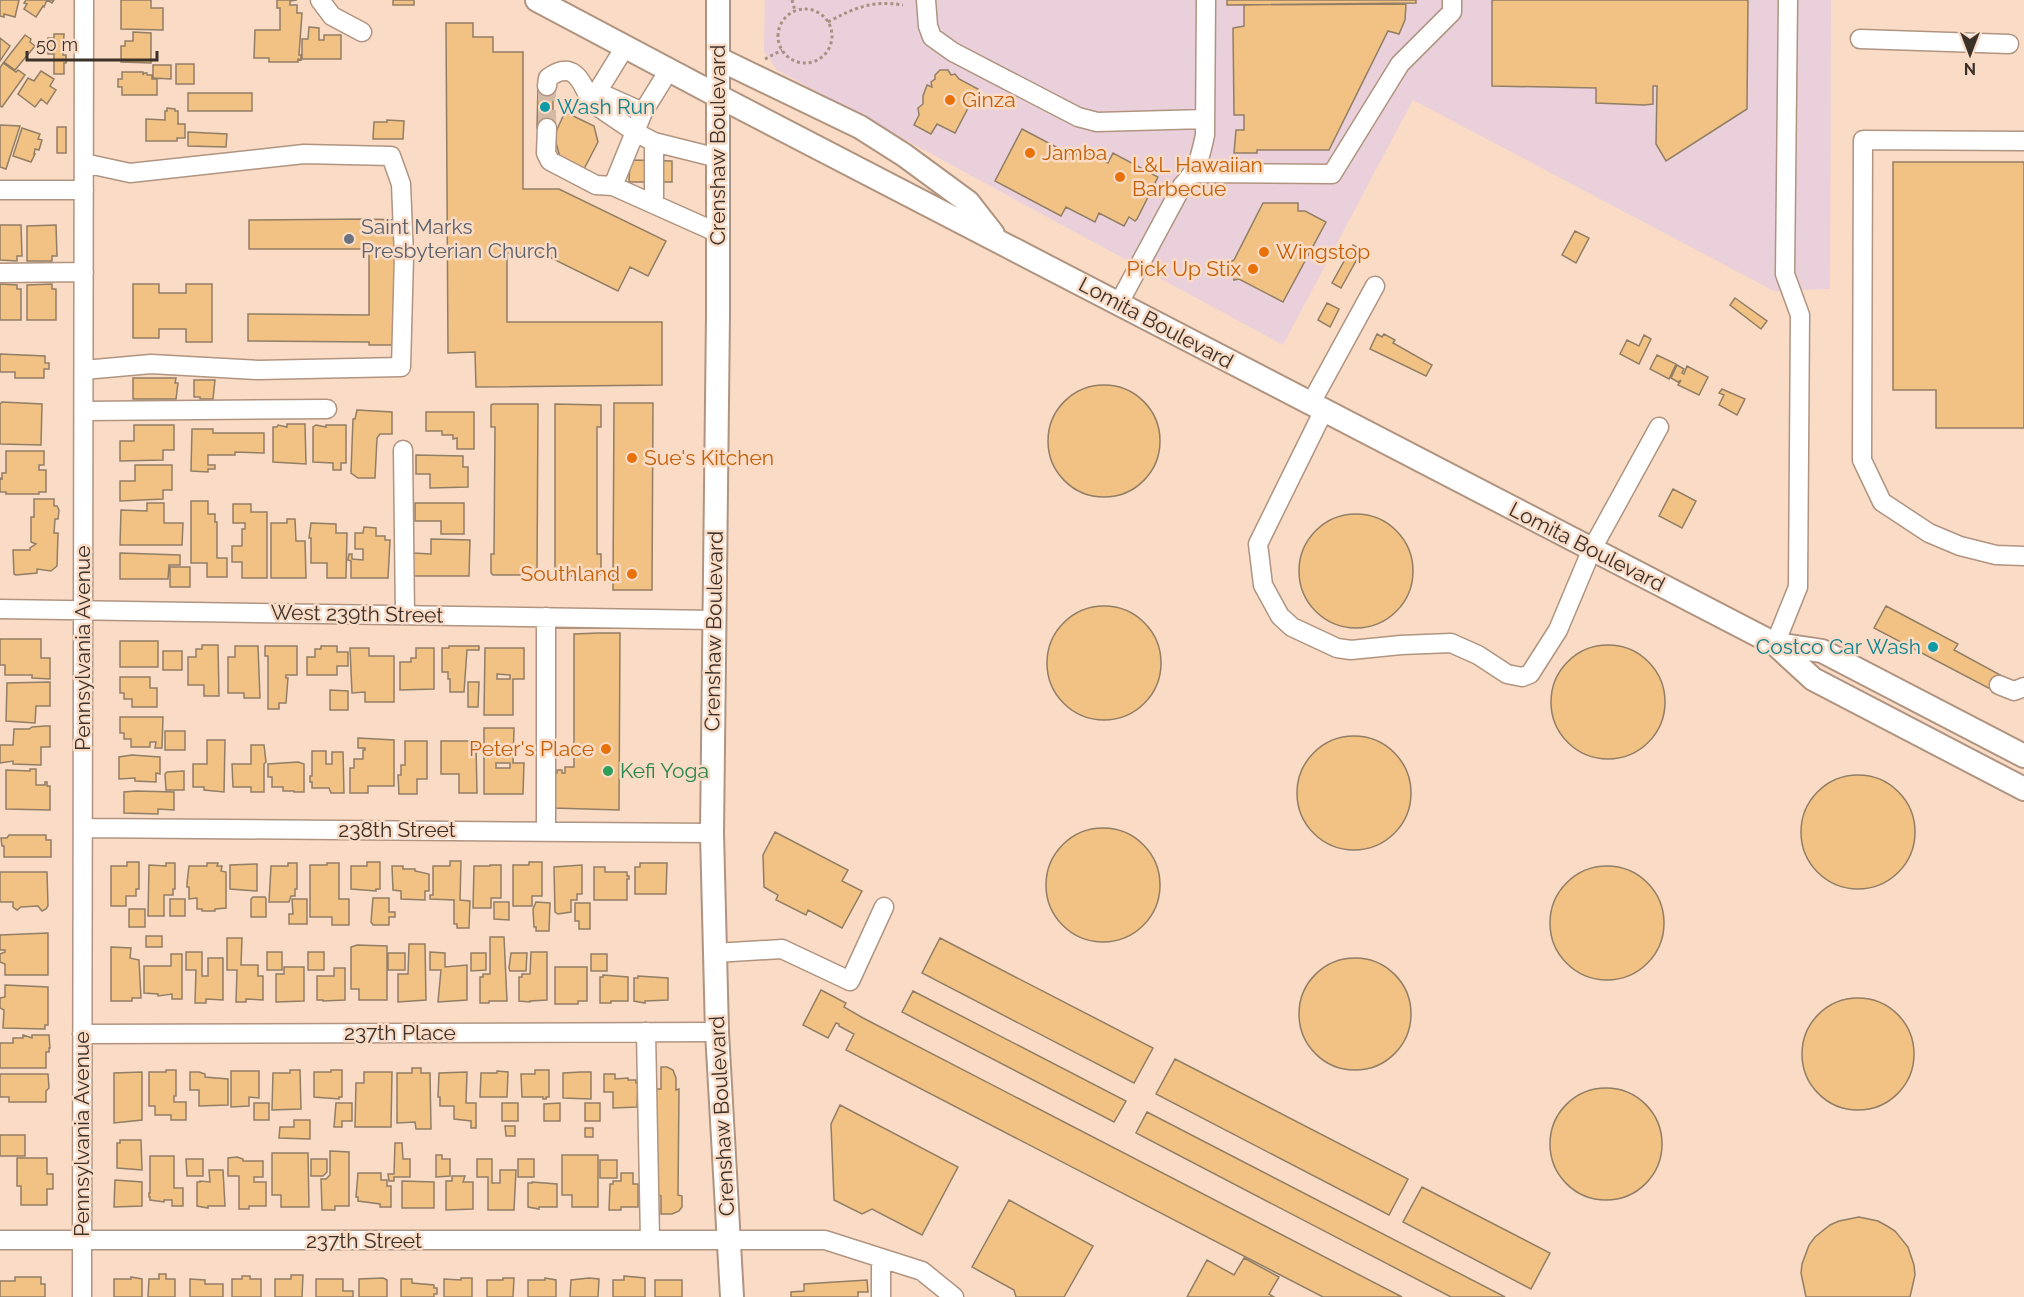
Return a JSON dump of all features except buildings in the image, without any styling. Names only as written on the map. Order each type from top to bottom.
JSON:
[{"type":"main road","name":"Crenshaw Boulevard","points":[[718,0],[712,833],[717,1032],[732,1297]]},
{"type":"main road","name":"Lomita Boulevard","points":[[542,1],[718,96],[1775,644],[1814,680],[2024,789]]},
{"type":"main road","points":[[719,58],[860,127],[904,155],[968,202],[998,240]]},
{"type":"main road","name":"Lomita Boulevard","points":[[1775,644],[1822,651],[2021,750]]},
{"type":"street","name":"Pennsylvania Avenue","points":[[82,1297],[84,0]]},
{"type":"street","points":[[320,0],[332,16],[362,32]]},
{"type":"street","points":[[926,0],[928,26],[932,37],[953,52],[1078,117],[1097,122],[1205,119]]},
{"type":"street","points":[[1119,303],[1182,186],[1194,173],[1201,155],[1205,119],[1206,0]]},
{"type":"street","points":[[1194,173],[1332,174],[1400,64],[1452,12],[1452,0]]},
{"type":"street","points":[[1775,644],[1798,587],[1800,315],[1785,274],[1788,0]]},
{"type":"street","points":[[1860,39],[2009,44]]},
{"type":"street","points":[[594,97],[626,47]]},
{"type":"street","points":[[613,186],[643,112],[669,70]]},
{"type":"street","points":[[547,86],[548,78],[556,72],[570,71],[580,77],[594,97],[635,132],[654,142],[718,158]]},
{"type":"street","points":[[594,97],[643,112]]},
{"type":"street","points":[[547,128],[546,153],[550,161],[596,185],[613,186],[718,233]]},
{"type":"street","points":[[2024,141],[1863,140],[1862,460],[1882,502],[1929,533],[1960,546],[1996,555],[2024,556]]},
{"type":"street","points":[[654,142],[654,203]]},
{"type":"street","points":[[84,163],[130,173],[304,154],[391,156],[401,184],[404,256],[401,368],[258,370],[152,364],[84,370]]},
{"type":"street","points":[[0,190],[84,190]]},
{"type":"street","points":[[0,273],[84,272]]},
{"type":"street","points":[[1376,286],[1317,406],[1258,544],[1263,585],[1280,616],[1292,627],[1319,642],[1351,650],[1450,643],[1478,655],[1508,674],[1522,677],[1530,674],[1558,630],[1592,549],[1659,428]]},
{"type":"street","points":[[84,411],[327,409]]},
{"type":"street","points":[[403,450],[405,615]]},
{"type":"street","name":"West 239th Street","points":[[0,609],[714,620]]},
{"type":"street","points":[[546,617],[546,831]]},
{"type":"street","points":[[1999,685],[2014,691],[2024,687]]},
{"type":"street","name":"238th Street","points":[[83,828],[712,833]]},
{"type":"street","points":[[715,953],[782,950],[850,981],[884,908]]},
{"type":"street","points":[[646,1032],[650,1240]]},
{"type":"street","name":"237th Place","points":[[82,1034],[717,1032]]},
{"type":"street","name":"237th Street","points":[[0,1240],[825,1240],[922,1271],[953,1297]]},
{"type":"street","points":[[881,1258],[881,1297]]},
{"type":"path","points":[[792,0],[795,11]]},
{"type":"path","points":[[828,22],[867,3],[889,1],[903,6]]},
{"type":"path","points":[[806,9],[814,11],[828,22],[831,40],[823,56],[806,62],[797,61],[782,50],[779,43],[779,26],[795,11],[806,9]]},
{"type":"path","points":[[757,59],[768,59],[782,50]]},
{"type":"shaded area","points":[[765,0],[1831,0],[1830,289],[1774,291],[1413,100],[1283,345],[777,70],[764,51]]},
{"type":"tunnel","points":[[547,86],[547,128]]},
{"type":"place","name":"Ginza","points":[[950,100]]},
{"type":"place","name":"Wash Run","points":[[545,107]]},
{"type":"place","name":"Jamba","points":[[1030,153]]},
{"type":"place","name":"L&L Hawaiian Barbecue","points":[[1120,177]]},
{"type":"place","name":"Saint Marks Presbyterian Church","points":[[349,239]]},
{"type":"place","name":"Wingstop","points":[[1264,252]]},
{"type":"place","name":"Pick Up Stix","points":[[1253,269]]},
{"type":"place","name":"Sue's Kitchen","points":[[632,458]]},
{"type":"place","name":"Southland","points":[[632,574]]},
{"type":"place","name":"Costco Car Wash","points":[[1933,647]]},
{"type":"place","name":"Peter's Place","points":[[606,749]]},
{"type":"place","name":"Kefi Yoga","points":[[608,771]]}]
